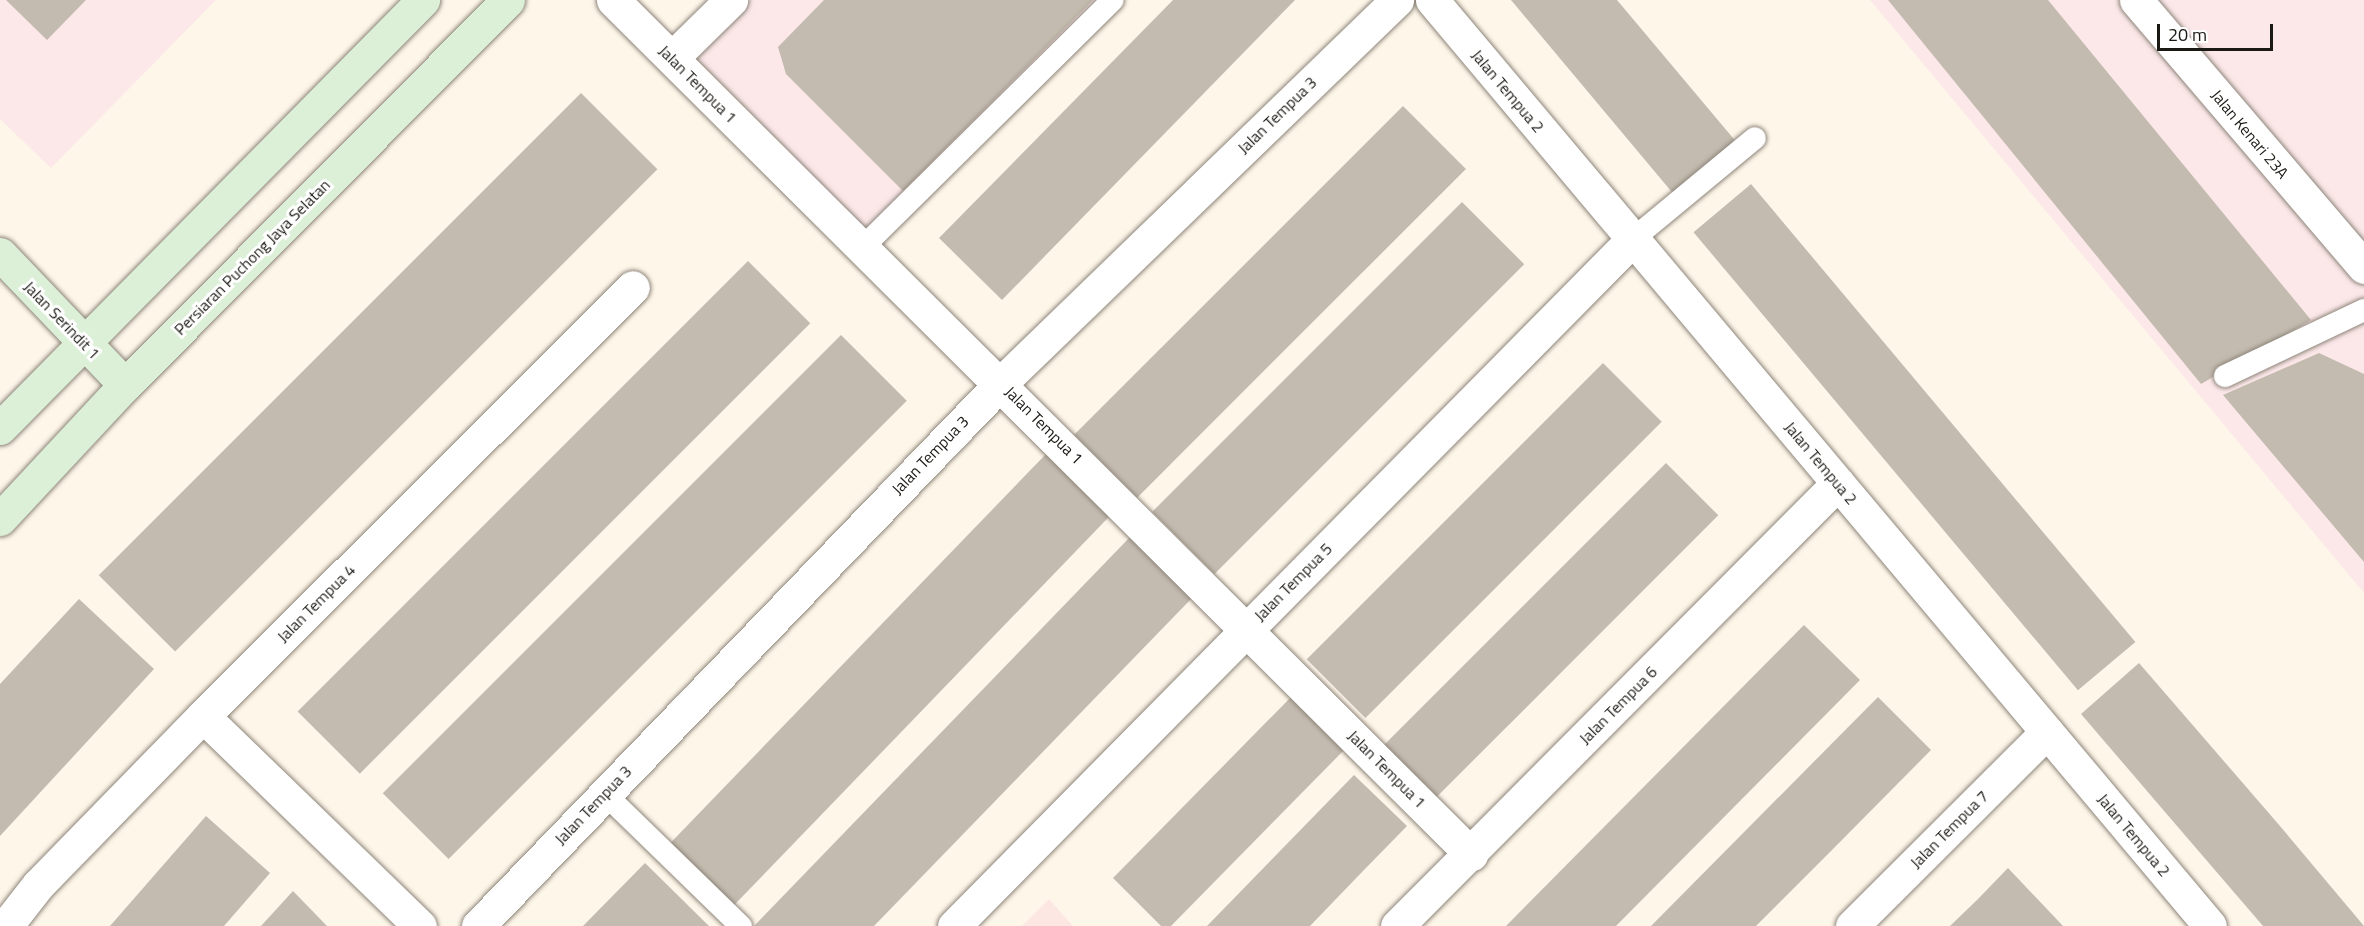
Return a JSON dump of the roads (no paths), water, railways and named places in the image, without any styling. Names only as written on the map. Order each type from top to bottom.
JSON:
[{"type":"main road","points":[[0,428],[82,341],[423,0]]},
{"type":"main road","name":"Persiaran Puchong Jaya Selatan","points":[[0,519],[125,385],[508,0]]},
{"type":"main road","name":"Jalan Serindit 1","points":[[0,254],[125,385]]},
{"type":"street","name":"Jalan Tempua 1","points":[[613,0],[1247,628],[1471,854]]},
{"type":"street","points":[[672,58],[731,0]]},
{"type":"street","name":"Jalan Tempua 3","points":[[478,926],[1000,383],[1397,0]]},
{"type":"street","name":"Jalan Tempua 2","points":[[1432,0],[2210,926]]},
{"type":"street","name":"Jalan Kenari 23A","points":[[2136,0],[2363,265]]},
{"type":"street","name":"Jalan Tempua 5","points":[[954,926],[1633,239]]},
{"type":"street","name":"Jalan Tempua 4","points":[[6,926],[38,885],[203,716],[633,287]]},
{"type":"street","name":"Jalan Tempua 6","points":[[1397,926],[1838,483]]},
{"type":"street","points":[[203,716],[420,926]]},
{"type":"street","name":"Jalan Tempua 7","points":[[1851,926],[2047,732]]},
{"type":"lane","points":[[863,247],[1113,0]]},
{"type":"lane","points":[[1633,239],[1755,138]]},
{"type":"lane","points":[[2225,376],[2364,310]]},
{"type":"lane","points":[[604,793],[741,926]]}]
